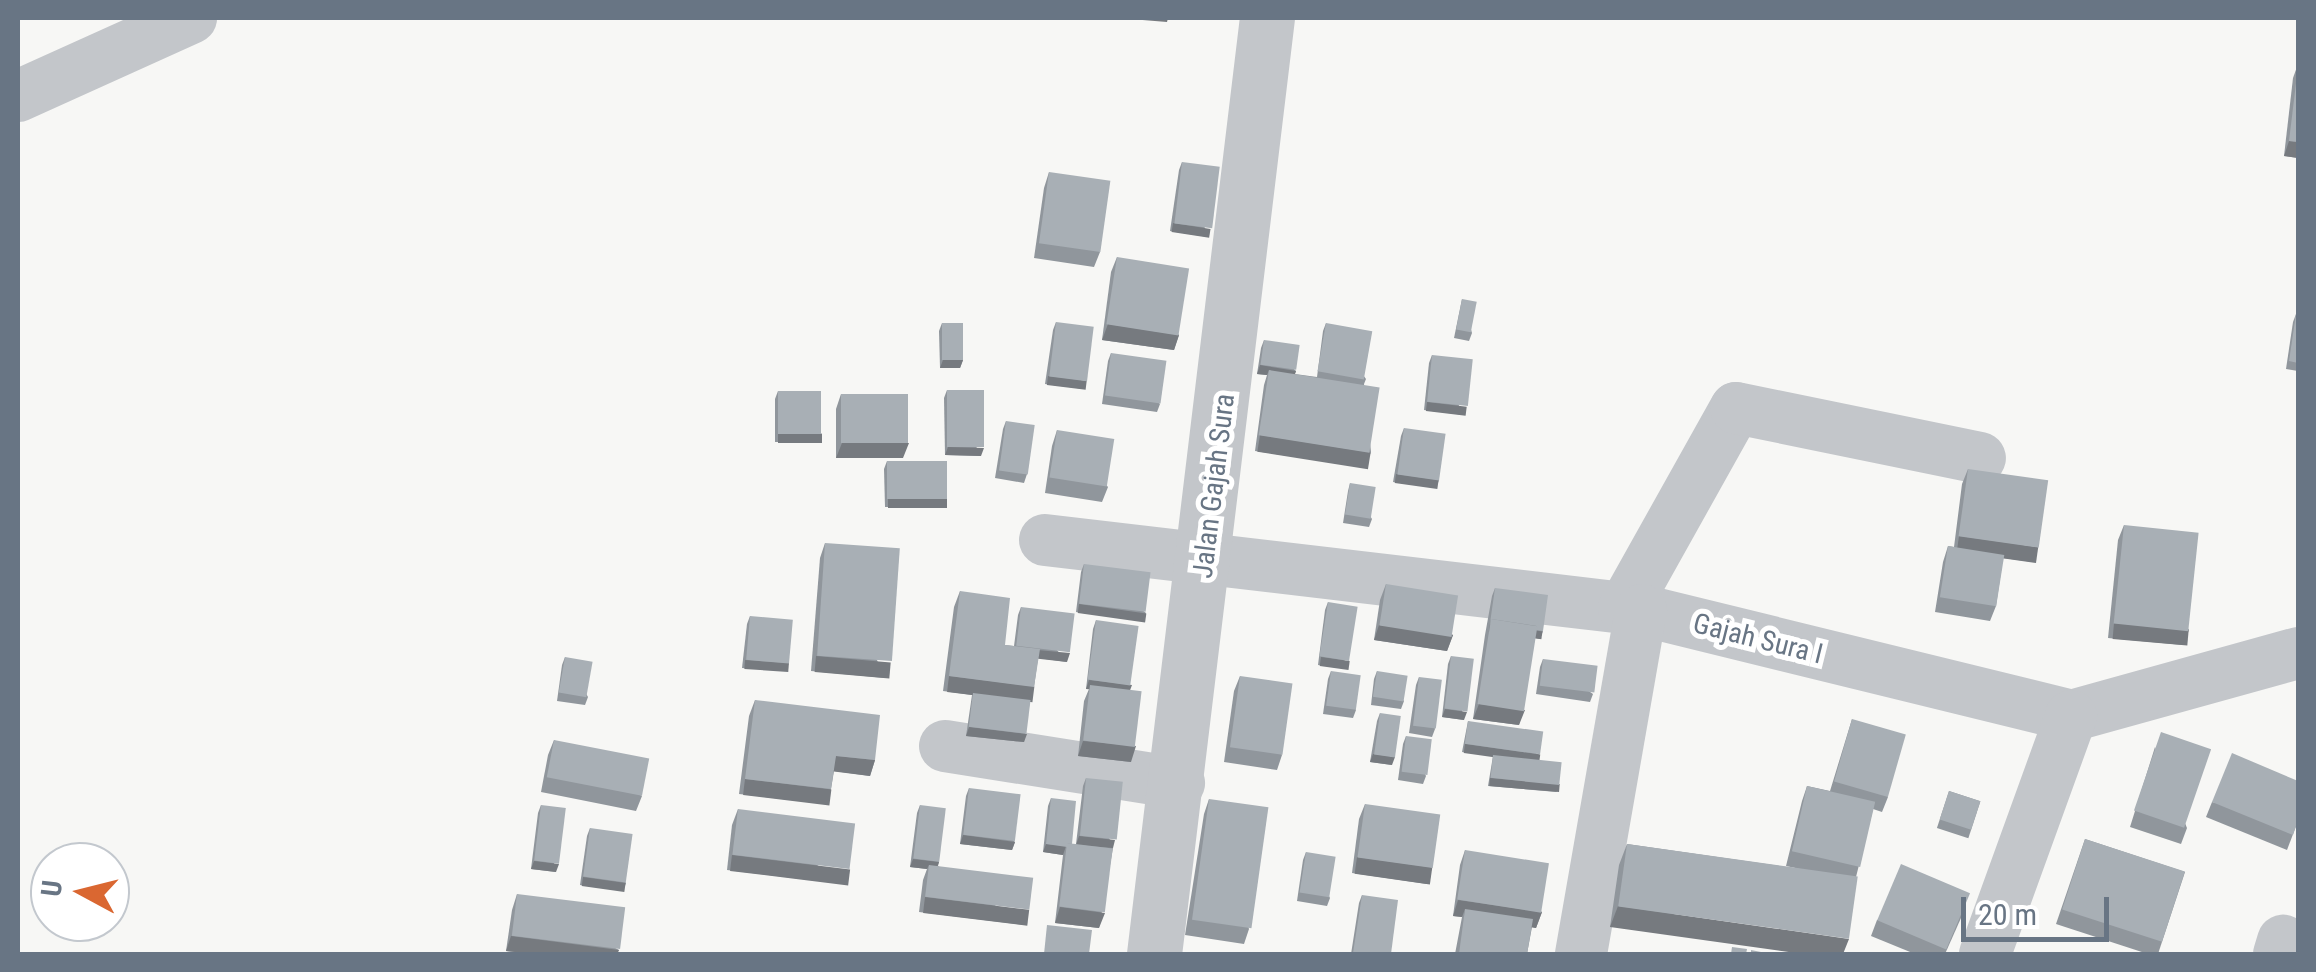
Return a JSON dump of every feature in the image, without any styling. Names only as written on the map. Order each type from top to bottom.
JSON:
[{"type":"street","points":[[18,96],[190,18]]},
{"type":"street","name":"Jalan Gajah Sura","points":[[1154,954],[1206,560],[1267,18]]},
{"type":"street","points":[[1580,954],[1632,609],[1736,408],[1980,458]]},
{"type":"street","name":"Gajah Sura I","points":[[1045,540],[1632,609],[2071,716],[2298,653]]},
{"type":"street","points":[[1985,954],[2071,716]]},
{"type":"street","points":[[945,746],[1179,783]]},
{"type":"building","points":[[2298,67],[2298,142],[2289,141]]},
{"type":"building","points":[[1182,162],[1220,167],[1212,228],[1174,224]]},
{"type":"building","points":[[1049,172],[1110,181],[1100,252],[1039,243]]},
{"type":"building","points":[[1117,257],[1189,268],[1178,336],[1106,324]]},
{"type":"building","points":[[1462,299],[1477,302],[1471,332],[1456,329]]},
{"type":"building","points":[[2298,314],[2298,363],[2289,361]]},
{"type":"building","points":[[1056,322],[1094,327],[1087,381],[1049,377]]},
{"type":"building","points":[[942,323],[963,323],[963,360],[942,360]]},
{"type":"building","points":[[1326,323],[1372,331],[1364,379],[1317,371]]},
{"type":"building","points":[[1264,340],[1300,345],[1296,370],[1261,365]]},
{"type":"building","points":[[1111,353],[1166,361],[1160,403],[1105,396]]},
{"type":"building","points":[[1432,355],[1473,359],[1468,406],[1427,402]]},
{"type":"building","points":[[1269,370],[1380,388],[1369,453],[1259,435]]},
{"type":"building","points":[[947,390],[984,390],[984,447],[947,447]]},
{"type":"building","points":[[778,391],[821,391],[821,434],[778,434]]},
{"type":"building","points":[[841,394],[908,394],[908,443],[841,443]]},
{"type":"building","points":[[1006,421],[1035,425],[1028,475],[999,471]]},
{"type":"building","points":[[1404,428],[1446,434],[1439,480],[1397,475]]},
{"type":"building","points":[[1057,430],[1114,439],[1107,486],[1049,477]]},
{"type":"building","points":[[887,461],[947,461],[947,499],[887,499]]},
{"type":"building","points":[[1968,469],[2048,480],[2039,548],[1959,536]]},
{"type":"building","points":[[1350,483],[1376,487],[1371,519],[1345,515]]},
{"type":"building","points":[[2124,525],[2199,533],[2188,631],[2114,623]]},
{"type":"building","points":[[825,543],[900,548],[892,661],[817,656]]},
{"type":"building","points":[[1948,546],[2004,555],[1996,606],[1940,597]]},
{"type":"building","points":[[1084,564],[1151,572],[1146,612],[1079,604]]},
{"type":"building","points":[[1386,584],[1458,595],[1452,637],[1379,625]]},
{"type":"building","points":[[1495,588],[1548,595],[1543,631],[1536,630],[1537,626],[1491,619],[1490,623]]},
{"type":"building","points":[[960,591],[1010,598],[1005,645],[1040,649],[1034,687],[949,676]]},
{"type":"building","points":[[1328,602],[1358,607],[1349,661],[1319,656]]},
{"type":"building","points":[[1021,607],[1075,614],[1070,652],[1016,646]]},
{"type":"building","points":[[750,616],[793,620],[789,664],[746,660]]},
{"type":"building","points":[[1491,619],[1537,626],[1524,711],[1478,704]]},
{"type":"building","points":[[1096,620],[1139,626],[1130,685],[1088,679]]},
{"type":"building","points":[[1451,656],[1474,659],[1467,711],[1445,709]]},
{"type":"building","points":[[565,657],[593,662],[586,697],[559,692]]},
{"type":"building","points":[[1543,659],[1598,666],[1594,693],[1540,686]]},
{"type":"building","points":[[1331,671],[1361,675],[1356,710],[1326,706]]},
{"type":"building","points":[[1377,671],[1408,676],[1404,702],[1373,697]]},
{"type":"building","points":[[1240,676],[1292,683],[1282,755],[1230,747]]},
{"type":"building","points":[[1419,677],[1442,680],[1436,728],[1413,726]]},
{"type":"building","points":[[1090,685],[1142,691],[1135,747],[1083,741]]},
{"type":"building","points":[[973,693],[1031,700],[1026,734],[969,727]]},
{"type":"building","points":[[755,700],[880,715],[875,760],[836,756],[831,789],[745,779]]},
{"type":"building","points":[[1380,713],[1401,716],[1395,758],[1374,755]]},
{"type":"building","points":[[1852,719],[1906,734],[1888,797],[1834,781]]},
{"type":"building","points":[[1468,721],[1543,732],[1540,754],[1465,744]]},
{"type":"building","points":[[2161,732],[2211,749],[2184,828],[2134,810]]},
{"type":"building","points":[[1406,736],[1432,739],[1427,775],[1402,772]]},
{"type":"building","points":[[554,740],[649,759],[642,796],[547,777]]},
{"type":"building","points":[[2232,753],[2298,781],[2298,820],[2293,835],[2212,802]]},
{"type":"building","points":[[1493,755],[1562,762],[1559,785],[1491,778]]},
{"type":"building","points":[[1086,778],[1123,782],[1117,840],[1080,836]]},
{"type":"building","points":[[1807,786],[1875,802],[1860,867],[1792,851]]},
{"type":"building","points":[[969,788],[1021,794],[1015,841],[963,835]]},
{"type":"building","points":[[1949,791],[1980,801],[1971,830],[1940,820]]},
{"type":"building","points":[[1051,798],[1076,801],[1072,844],[1067,843],[1067,847],[1046,844]]},
{"type":"building","points":[[1209,799],[1268,807],[1251,928],[1192,920]]},
{"type":"building","points":[[1365,804],[1440,815],[1433,868],[1357,857]]},
{"type":"building","points":[[541,805],[566,808],[559,864],[534,861]]},
{"type":"building","points":[[920,805],[946,808],[939,862],[913,859]]},
{"type":"building","points":[[738,809],[855,823],[850,869],[732,855]]},
{"type":"building","points":[[590,828],[633,834],[626,883],[583,877]]},
{"type":"building","points":[[2085,839],[2185,871],[2162,942],[2062,909]]},
{"type":"building","points":[[1067,843],[1113,849],[1105,912],[1059,907]]},
{"type":"building","points":[[1627,844],[1858,876],[1849,939],[1618,906]]},
{"type":"building","points":[[1465,850],[1549,863],[1541,913],[1457,899]]},
{"type":"building","points":[[1306,852],[1336,857],[1329,897],[1300,892]]},
{"type":"building","points":[[1901,864],[1970,893],[1946,949],[1877,920]]},
{"type":"building","points":[[929,865],[1033,878],[1029,910],[925,897]]},
{"type":"building","points":[[517,894],[625,907],[620,949],[512,936]]},
{"type":"building","points":[[1362,895],[1398,900],[1391,954],[1353,953]]},
{"type":"building","points":[[1465,909],[1533,919],[1527,954],[1459,954]]},
{"type":"building","points":[[1047,925],[1092,930],[1089,954],[1044,954]]},
{"type":"building","points":[[1732,947],[1747,949],[1746,954],[1731,954]]}]
